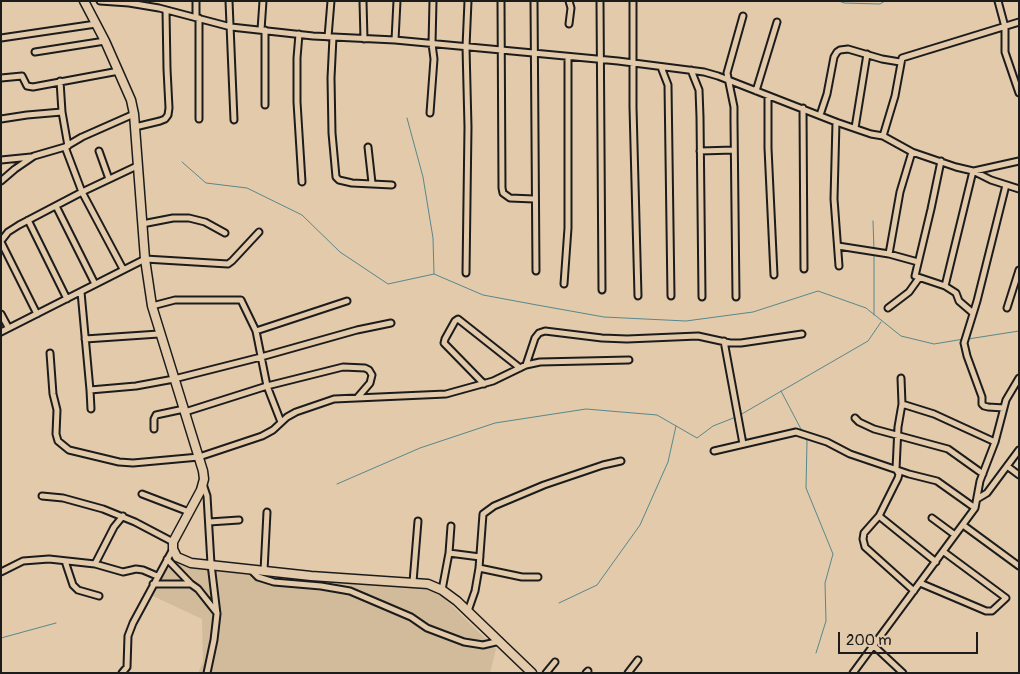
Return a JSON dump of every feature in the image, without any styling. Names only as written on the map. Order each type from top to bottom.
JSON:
[{"type":"street","points":[[84,1],[128,90],[134,114],[145,259],[152,306],[159,334],[203,471],[203,484],[207,496],[211,564],[217,614],[207,673]]},
{"type":"street","points":[[100,1],[129,2],[231,26],[263,30],[364,40],[394,40],[691,70],[718,76],[836,122],[871,134],[883,136],[912,152],[973,171],[990,180],[1019,189]]},
{"type":"street","points":[[159,8],[160,1]]},
{"type":"street","points":[[196,1],[199,119]]},
{"type":"street","points":[[229,1],[234,120]]},
{"type":"street","points":[[263,1],[265,105]]},
{"type":"street","points":[[331,1],[330,78],[336,177],[345,182],[392,185]]},
{"type":"street","points":[[363,1],[364,40]]},
{"type":"street","points":[[394,40],[397,1]]},
{"type":"street","points":[[430,113],[434,59],[432,44],[433,1]]},
{"type":"street","points":[[466,273],[468,127],[466,47],[468,1]]},
{"type":"street","points":[[501,1],[502,188],[503,193],[510,198],[534,199]]},
{"type":"street","points":[[534,1],[536,271]]},
{"type":"street","points":[[569,1],[571,8],[569,24]]},
{"type":"street","points":[[600,1],[602,290]]},
{"type":"street","points":[[633,1],[633,107],[638,296]]},
{"type":"street","points":[[998,1],[1005,27],[1005,52],[1019,93]]},
{"type":"street","points":[[135,127],[160,121],[168,115],[166,10]]},
{"type":"street","points":[[736,297],[734,107],[727,73],[743,16]]},
{"type":"street","points":[[756,91],[777,22]]},
{"type":"street","points":[[883,136],[895,96],[902,58],[1019,22]]},
{"type":"street","points":[[1,38],[96,24]]},
{"type":"street","points":[[299,34],[297,102],[302,182]]},
{"type":"street","points":[[35,52],[105,41]]},
{"type":"street","points":[[820,116],[827,94],[834,57],[837,52],[848,49],[900,62]]},
{"type":"street","points":[[855,128],[867,54]]},
{"type":"street","points":[[564,284],[570,160],[568,57]]},
{"type":"street","points":[[661,67],[668,85],[671,296]]},
{"type":"street","points":[[691,70],[699,90],[702,297]]},
{"type":"street","points":[[1,78],[22,76],[27,86],[30,87],[119,71]]},
{"type":"street","points":[[60,81],[66,146],[82,192],[123,269]]},
{"type":"street","points":[[768,96],[768,148],[774,275]]},
{"type":"street","points":[[802,108],[804,269]]},
{"type":"street","points":[[1,119],[62,112]]},
{"type":"street","points":[[1,160],[34,156],[66,146],[134,114]]},
{"type":"street","points":[[836,122],[834,199],[839,266]]},
{"type":"street","points":[[368,146],[372,183]]},
{"type":"street","points":[[700,150],[734,150]]},
{"type":"street","points":[[99,151],[110,179]]},
{"type":"street","points":[[889,254],[900,192],[912,152]]},
{"type":"street","points":[[1,182],[15,169],[34,156]]},
{"type":"street","points":[[940,161],[932,209],[915,276],[945,286],[956,293],[959,301],[973,313]]},
{"type":"street","points":[[973,171],[1019,162]]},
{"type":"street","points":[[37,314],[1,242],[8,232],[28,220],[137,166]]},
{"type":"street","points":[[945,286],[973,171]]},
{"type":"street","points":[[1004,408],[988,407],[982,404],[980,390],[964,343],[1006,185]]},
{"type":"street","points":[[56,206],[95,284]]},
{"type":"street","points":[[142,224],[173,218],[189,218],[205,222],[225,233]]},
{"type":"street","points":[[28,220],[67,299]]},
{"type":"street","points":[[1,332],[145,259],[228,264],[259,232]]},
{"type":"street","points":[[838,246],[889,254],[918,262]]},
{"type":"street","points":[[1007,308],[1019,270]]},
{"type":"street","points":[[888,308],[909,292],[920,278]]},
{"type":"street","points":[[81,292],[91,409]]},
{"type":"street","points":[[152,306],[175,300],[242,300],[256,331],[268,386],[281,422]]},
{"type":"street","points":[[256,331],[347,302]]},
{"type":"street","points":[[1,314],[8,328]]},
{"type":"street","points":[[484,384],[444,343],[455,321],[458,319],[520,368]]},
{"type":"street","points":[[90,390],[136,386],[174,379],[357,330],[391,323]]},
{"type":"street","points":[[526,365],[536,338],[539,333],[545,331],[627,339],[698,336],[742,344],[802,334]]},
{"type":"street","points":[[85,339],[159,334]]},
{"type":"street","points":[[724,341],[743,444]]},
{"type":"street","points":[[50,353],[53,394],[57,410],[56,434],[58,441],[69,450],[119,462],[133,463],[199,457],[262,436],[296,412],[334,399],[446,394],[484,384],[526,365],[553,361],[629,360]]},
{"type":"street","points":[[154,429],[154,418],[156,415],[185,411],[332,369],[356,367],[369,370],[372,375],[370,383],[358,398]]},
{"type":"street","points":[[901,378],[902,404],[896,469],[899,474],[879,516],[864,533],[863,539],[865,547],[914,591]]},
{"type":"street","points":[[853,673],[975,508],[980,481],[995,442],[1009,392],[1019,378]]},
{"type":"street","points":[[902,404],[934,414],[995,442]]},
{"type":"street","points":[[855,418],[865,426],[948,449],[983,474]]},
{"type":"street","points":[[714,451],[796,432],[810,436],[850,454],[937,481],[975,508]]},
{"type":"street","points":[[976,499],[987,493],[1018,452]]},
{"type":"street","points":[[468,611],[475,591],[480,557],[482,518],[486,510],[562,478],[621,461]]},
{"type":"street","points":[[1007,466],[1019,474]]},
{"type":"street","points":[[129,673],[127,666],[128,636],[133,622],[167,559],[203,484]]},
{"type":"street","points":[[142,494],[189,512]]},
{"type":"street","points":[[42,496],[85,503],[122,516],[173,546],[180,560],[191,563],[310,576],[428,584],[442,590],[468,611],[532,673]]},
{"type":"street","points":[[264,571],[267,512]]},
{"type":"street","points":[[95,564],[114,527],[122,516]]},
{"type":"street","points":[[879,516],[936,562]]},
{"type":"street","points":[[932,518],[955,535]]},
{"type":"street","points":[[208,522],[239,520]]},
{"type":"street","points":[[413,582],[418,521]]},
{"type":"street","points":[[963,525],[1019,566]]},
{"type":"street","points":[[442,590],[449,553],[451,526]]},
{"type":"street","points":[[920,583],[986,611],[992,611],[1006,598],[944,552]]},
{"type":"street","points":[[449,553],[480,557]]},
{"type":"street","points":[[167,559],[203,595],[217,614]]},
{"type":"street","points":[[1,572],[13,565],[31,560],[95,564],[122,572],[143,570],[157,576]]},
{"type":"street","points":[[65,561],[73,585],[78,590],[99,596]]},
{"type":"street","points":[[478,568],[538,577]]},
{"type":"street","points":[[251,570],[258,578],[274,582],[321,586],[350,591],[411,617],[427,628],[464,642],[484,645],[500,641]]},
{"type":"street","points":[[153,584],[191,584]]},
{"type":"street","points":[[874,646],[903,673]]},
{"type":"street","points":[[628,673],[638,660]]},
{"type":"street","points":[[546,673],[554,662]]},
{"type":"street","points":[[122,673],[127,666]]},
{"type":"shaded area","points":[[172,557],[186,566],[286,580],[418,586],[440,594],[496,649],[490,673],[198,673],[203,662],[202,619],[153,596]]},
{"type":"waterway","points":[[839,1],[844,3],[880,4],[885,1]]},
{"type":"waterway","points":[[407,118],[423,177],[433,238],[434,274]]},
{"type":"waterway","points":[[182,162],[206,183],[247,188],[302,215],[340,252],[388,284],[434,274],[483,295],[604,317],[686,321],[753,312],[818,291],[866,308],[901,336],[934,344],[964,339]]},
{"type":"waterway","points":[[873,221],[874,250]]},
{"type":"waterway","points":[[874,254],[874,315]]},
{"type":"waterway","points":[[740,415],[868,341],[881,322]]},
{"type":"waterway","points":[[968,339],[1019,331]]},
{"type":"waterway","points":[[781,391],[802,431]]},
{"type":"waterway","points":[[337,484],[420,448],[495,423],[586,409],[657,415],[697,438],[713,426],[736,417]]},
{"type":"waterway","points":[[559,603],[597,585],[640,525],[668,462],[676,426]]},
{"type":"waterway","points":[[805,437],[807,441],[806,488],[833,554],[825,583],[826,621],[816,653]]},
{"type":"waterway","points":[[1,638],[56,623]]}]
